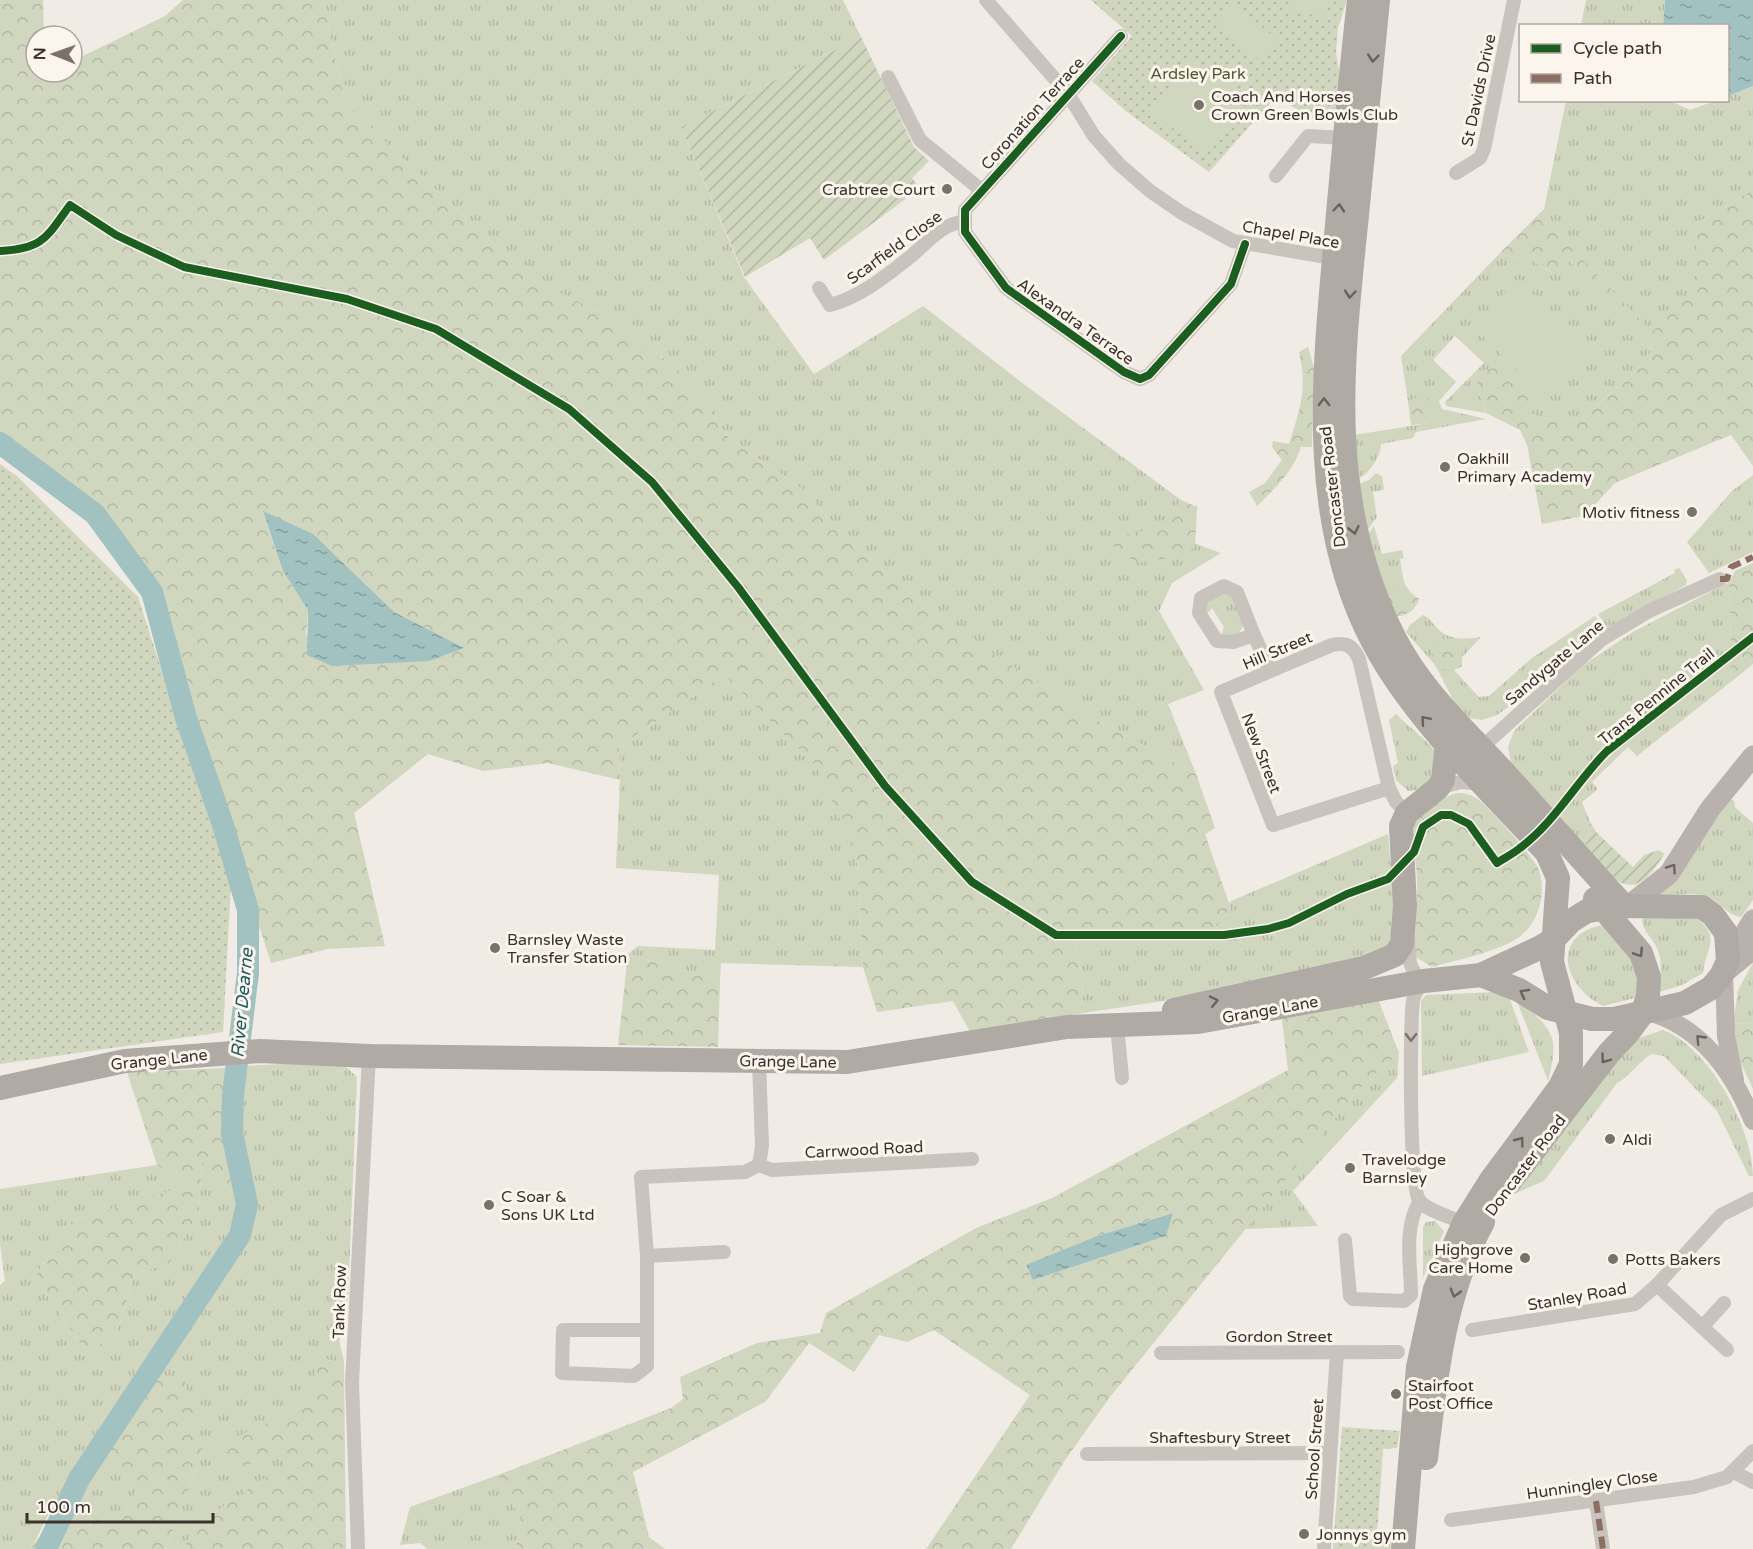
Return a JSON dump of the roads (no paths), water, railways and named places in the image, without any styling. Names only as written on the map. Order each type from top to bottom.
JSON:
[{"type":"highway","name":"Doncaster Road","points":[[1359,0],[1345,138],[1343,260],[1343,417],[1346,482],[1358,545],[1371,588],[1395,640],[1432,693],[1481,748],[1504,806],[1547,853],[1554,866],[1558,888],[1554,939]]},
{"type":"highway","name":"Doncaster Road","points":[[1378,0],[1323,400],[1327,471],[1337,543],[1349,588],[1374,644],[1408,699],[1447,743],[1492,776]]},
{"type":"highway","points":[[1116,1025],[1149,1014],[1344,973],[1390,958],[1402,944],[1405,906],[1401,826],[1407,813],[1438,788],[1446,770],[1447,743]]},
{"type":"highway","points":[[1481,748],[1477,760],[1504,806]]},
{"type":"highway","points":[[1492,776],[1618,906],[1646,964],[1648,996],[1645,1013]]},
{"type":"highway","points":[[1481,975],[1527,956],[1554,939],[1577,917],[1618,906],[1693,905],[1706,909],[1726,933],[1726,967],[1715,984],[1699,996],[1614,1020],[1592,1019],[1565,1010],[1554,973],[1554,939]]},
{"type":"highway","name":"Grange Lane","points":[[0,1088],[125,1061],[260,1051],[369,1056],[847,1062],[1067,1027],[1198,1022],[1424,981],[1481,975],[1519,990],[1548,1008],[1565,1010]]},
{"type":"highway","name":"Doncaster Road","points":[[1404,1549],[1421,1342],[1443,1265],[1464,1223],[1491,1180],[1567,1076],[1572,1046],[1565,1010]]},
{"type":"highway","name":"Doncaster Road","points":[[1414,1549],[1438,1364],[1455,1291],[1465,1261],[1488,1212],[1502,1192],[1645,1013]]},
{"type":"main road","points":[[1618,906],[1669,874],[1710,809],[1753,756]]},
{"type":"main road","points":[[1736,1085],[1726,1036],[1726,967],[1753,920]]},
{"type":"main road","points":[[1726,967],[1753,949]]},
{"type":"main road","points":[[1645,1013],[1688,1028],[1704,1043],[1736,1085],[1753,1121]]},
{"type":"street","name":"Chapel Place","points":[[986,0],[1068,94],[1094,136],[1119,164],[1150,191],[1182,213],[1233,241],[1343,260]]},
{"type":"street","name":"St Davids Drive","points":[[1456,173],[1480,158],[1484,149],[1514,0]]},
{"type":"street","name":"Coronation Terrace","points":[[964,216],[981,189],[1121,36]]},
{"type":"street","points":[[888,76],[906,105],[920,140],[981,189]]},
{"type":"street","points":[[1276,176],[1308,136],[1345,138]]},
{"type":"street","name":"Alexandra Terrace","points":[[964,216],[965,232],[1006,288],[1124,372],[1140,379],[1149,375],[1232,284],[1245,244]]},
{"type":"street","name":"Scarfield Close","points":[[819,288],[830,304],[849,300],[909,258],[951,223],[964,216]]},
{"type":"street","name":"Sandygate Lane","points":[[1481,748],[1601,640],[1650,611],[1720,579]]},
{"type":"street","points":[[1254,635],[1233,642],[1217,641],[1199,613],[1202,598],[1212,590],[1224,586],[1237,592],[1270,670]]},
{"type":"street","name":"Hill Street","points":[[1221,692],[1332,645],[1348,645],[1354,649],[1359,659],[1389,788]]},
{"type":"street","name":"New Street","points":[[1221,692],[1273,825],[1389,788]]},
{"type":"street","points":[[1438,788],[1492,776]]},
{"type":"street","points":[[1389,788],[1396,802],[1407,813]]},
{"type":"street","points":[[1345,1240],[1350,1296],[1353,1299],[1404,1301],[1411,1294],[1410,1224],[1413,1211],[1420,1201],[1415,1183],[1412,1133],[1412,1010],[1414,998],[1424,981],[1415,976],[1410,965],[1405,906]]},
{"type":"street","points":[[1116,1025],[1122,1078]]},
{"type":"street","name":"Tank Row","points":[[358,1549],[353,1362],[369,1056]]},
{"type":"street","points":[[759,1061],[762,1146],[759,1165]]},
{"type":"street","name":"Carrwood Road","points":[[645,1330],[563,1330],[562,1373],[634,1376],[647,1366],[645,1330],[647,1256],[641,1177],[745,1172],[759,1165],[772,1170],[972,1159]]},
{"type":"street","name":"Stanley Road","points":[[1472,1329],[1622,1308],[1635,1304],[1658,1285],[1708,1226],[1734,1206],[1753,1199]]},
{"type":"street","name":"Doncaster Road","points":[[1420,1201],[1464,1223]]},
{"type":"street","points":[[647,1256],[724,1252]]},
{"type":"street","points":[[1658,1285],[1727,1350]]},
{"type":"street","points":[[1702,1327],[1724,1303]]},
{"type":"street","name":"School Street","points":[[1323,1549],[1337,1352]]},
{"type":"street","name":"Gordon Street","points":[[1161,1353],[1398,1352]]},
{"type":"street","name":"Hunningley Close","points":[[1451,1520],[1694,1487],[1719,1481],[1734,1472],[1753,1451]]},
{"type":"street","name":"Shaftesbury Street","points":[[1087,1454],[1330,1453]]},
{"type":"street","points":[[1109,1454],[1109,1469]]},
{"type":"street","points":[[1734,1472],[1753,1482]]},
{"type":"street","points":[[1596,1501],[1603,1549]]},
{"type":"water","points":[[1665,0],[1753,0],[1753,86],[1729,96],[1729,24],[1663,24]]},
{"type":"water","points":[[263,511],[313,534],[394,612],[464,648],[429,661],[332,666],[307,655],[308,610],[283,571]]},
{"type":"water","points":[[1173,1213],[1166,1236],[1033,1280],[1026,1265],[1097,1236]]},
{"type":"waterway","name":"River Dearne","points":[[0,443],[95,514],[152,592],[186,718],[223,825],[248,910],[248,973],[233,1095],[232,1133],[247,1204],[240,1235],[79,1479],[46,1549]]},
{"type":"place","name":"Coach And Horses Crown Green Bowls Club","points":[[1199,105]]},
{"type":"place","name":"Crabtree Court","points":[[947,189]]},
{"type":"place","name":"Oakhill Primary Academy","points":[[1445,467]]},
{"type":"place","name":"Motiv fitness","points":[[1692,512]]},
{"type":"place","name":"Barnsley Waste Transfer Station","points":[[495,948]]},
{"type":"place","name":"Aldi","points":[[1610,1139]]},
{"type":"place","name":"Travelodge Barnsley","points":[[1350,1168]]},
{"type":"place","name":"C Soar & Sons UK Ltd","points":[[489,1205]]},
{"type":"place","name":"Highgrove Care Home","points":[[1525,1258]]},
{"type":"place","name":"Potts Bakers","points":[[1613,1259]]},
{"type":"place","name":"Stairfoot Post Office","points":[[1396,1394]]},
{"type":"place","name":"Jonnys gym","points":[[1304,1534]]},
{"type":"park label","name":"Ardsley Park","points":[[1198,73]]}]
